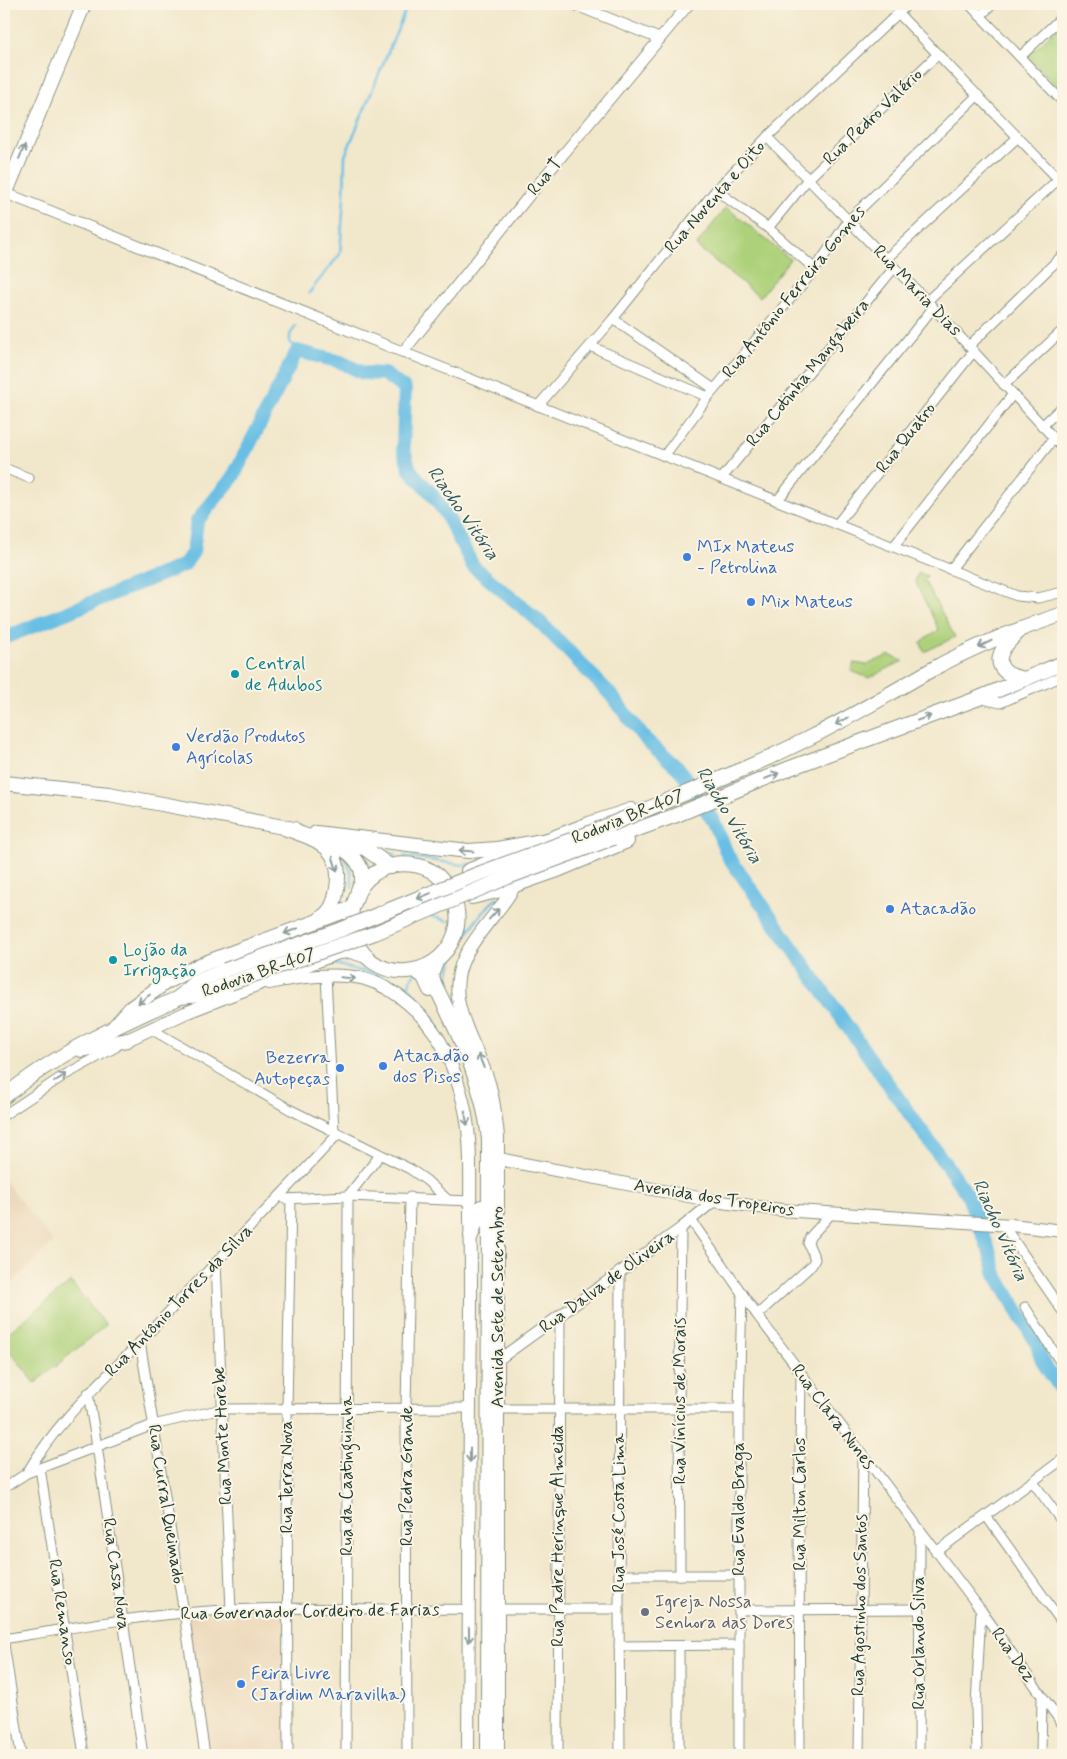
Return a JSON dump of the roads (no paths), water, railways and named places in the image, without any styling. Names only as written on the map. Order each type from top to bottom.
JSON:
[{"type":"main road","points":[[4,195],[84,4]]},
{"type":"main road","name":"Rodovia BR-407","points":[[232,981],[340,930],[478,874],[587,834],[726,777],[809,739],[942,664],[1023,627],[1063,614]]},
{"type":"main road","points":[[1023,627],[1004,648],[1000,659],[1005,673],[1016,678],[1026,679]]},
{"type":"main road","name":"Rodovia BR-407","points":[[4,1097],[31,1076],[69,1052],[179,997],[196,982],[232,981],[375,933],[516,874],[669,818],[790,768],[979,698],[1063,663]]},
{"type":"main road","points":[[4,783],[109,794],[284,828],[468,852],[497,850],[548,840]]},
{"type":"main road","points":[[439,878],[450,879],[589,824],[643,806],[651,808]]},
{"type":"main road","points":[[232,981],[338,952],[351,951],[366,956],[380,966],[398,972],[416,971],[433,964],[446,952],[455,936],[462,906],[472,897],[500,890],[555,870],[643,834],[669,818]]},
{"type":"main road","points":[[284,828],[326,840],[346,850],[356,862],[361,871],[362,879],[352,907],[351,924],[356,940],[366,956]]},
{"type":"main road","points":[[284,828],[319,841],[334,857],[339,877],[332,908],[316,922]]},
{"type":"main road","points":[[316,833],[354,843],[391,867]]},
{"type":"main road","points":[[358,890],[370,877],[384,868],[401,864],[418,866],[434,873],[447,885],[455,900],[458,918]]},
{"type":"main road","name":"Avenida Sete de Setembro","points":[[488,1755],[493,1327],[499,1159],[498,1136],[489,1082],[458,1009],[456,992],[458,972],[464,957],[482,929],[502,906],[516,884]]},
{"type":"main road","points":[[114,1028],[131,1008],[166,982],[208,962],[352,907]]},
{"type":"main road","name":"Avenida Sete de Setembro","points":[[437,960],[431,974],[432,981],[469,1058],[483,1099],[489,1139],[493,1327],[498,1360],[498,1755]]},
{"type":"main road","name":"Avenida Sete de Setembro","points":[[416,971],[424,977],[462,1062],[478,1117],[480,1138],[475,1204],[479,1755]]},
{"type":"main road","name":"Avenida Sete de Setembro","points":[[127,1040],[151,1029],[232,981],[326,976],[364,979],[379,985],[414,1009],[440,1042],[459,1087],[467,1122],[475,1204]]},
{"type":"main road","points":[[69,1052],[127,1040]]},
{"type":"main road","points":[[483,1099],[495,1115]]},
{"type":"main road","name":"Avenida dos Tropeiros","points":[[499,1159],[714,1201],[782,1210],[1063,1231]]},
{"type":"main road","points":[[471,1236],[475,1204]]},
{"type":"main road","name":"Avenida Sete de Setembro","points":[[468,1755],[471,1236]]},
{"type":"street","points":[[573,4],[660,39]]},
{"type":"street","name":"Rua T","points":[[403,352],[540,182],[689,4]]},
{"type":"street","name":"Rua Noventa e Oito","points":[[538,406],[590,346],[716,190],[767,137],[908,4]]},
{"type":"street","points":[[969,4],[1062,99]]},
{"type":"street","points":[[980,16],[993,4]]},
{"type":"street","points":[[777,501],[930,305],[1062,179],[1018,137],[898,13]]},
{"type":"street","points":[[1020,57],[1063,16]]},
{"type":"street","name":"Rua Pedro Valério","points":[[768,228],[808,179],[938,54]]},
{"type":"street","name":"Rua Antônio Ferreira Gomes","points":[[664,456],[714,389],[814,269],[849,220],[978,95]]},
{"type":"street","name":"Rua Maria Dias","points":[[767,137],[972,349],[1063,448]]},
{"type":"street","points":[[886,259],[1018,137]]},
{"type":"street","points":[[716,190],[768,228],[814,269]]},
{"type":"street","points":[[4,195],[1018,596],[1038,598],[1063,592]]},
{"type":"street","name":"Rua Quatro","points":[[837,524],[972,349],[1063,255]]},
{"type":"street","name":"Rua Cotinha Mangabeira","points":[[722,478],[894,268]]},
{"type":"street","points":[[612,319],[714,389]]},
{"type":"street","points":[[1004,386],[1063,330]]},
{"type":"street","points":[[590,346],[708,397]]},
{"type":"street","points":[[894,546],[1013,394]]},
{"type":"street","points":[[1042,426],[1063,406]]},
{"type":"street","points":[[950,569],[1054,438]]},
{"type":"street","points":[[4,468],[29,478]]},
{"type":"street","points":[[979,698],[1000,702],[1063,676]]},
{"type":"street","points":[[326,976],[336,1133]]},
{"type":"street","points":[[151,1029],[292,1110],[419,1174],[447,1199]]},
{"type":"street","points":[[4,1115],[63,1076],[127,1040]]},
{"type":"street","name":"Rua Antônio Torres da Silva","points":[[27,1473],[46,1442],[88,1393],[216,1263],[336,1133]]},
{"type":"street","points":[[348,1196],[380,1155]]},
{"type":"street","points":[[276,1200],[348,1196],[410,1197],[447,1199],[475,1204]]},
{"type":"street","name":"Rua da Caatinguinha","points":[[346,1755],[348,1196]]},
{"type":"street","name":"Rua Pedra Grande","points":[[407,1755],[406,1409],[410,1197]]},
{"type":"street","name":"Rua Terra Nova","points":[[288,1755],[286,1409],[291,1199]]},
{"type":"street","name":"Rua Dalva de Oliveira","points":[[498,1360],[681,1228],[714,1201]]},
{"type":"street","points":[[757,1315],[812,1265],[815,1259],[808,1243],[810,1237],[831,1214]]},
{"type":"street","name":"Rua Clara Nunes","points":[[691,1220],[757,1315],[981,1610]]},
{"type":"street","points":[[998,1225],[1063,1312]]},
{"type":"street","name":"Rua Vinícius de Morais","points":[[680,1575],[681,1228]]},
{"type":"street","name":"Rua Monte Horebe","points":[[216,1263],[231,1610]]},
{"type":"street","name":"Rua José Costa Lima","points":[[620,1271],[620,1755]]},
{"type":"street","name":"Rua Evaldo Braga","points":[[739,1755],[739,1409],[742,1292]]},
{"type":"street","points":[[1025,1307],[1063,1366]]},
{"type":"street","name":"Rua Padre Herinque Almeida","points":[[558,1755],[558,1409],[560,1316]]},
{"type":"street","name":"Rua Curral Queimado","points":[[140,1342],[205,1755]]},
{"type":"street","name":"Rua Milton Carlos","points":[[800,1755],[801,1374]]},
{"type":"street","name":"Rua Casa Nova","points":[[88,1393],[143,1755]]},
{"type":"street","points":[[4,1488],[27,1473],[153,1425],[222,1409],[470,1408]]},
{"type":"street","points":[[497,1409],[739,1409]]},
{"type":"street","name":"Rua Agostinho dos Santos","points":[[859,1755],[863,1456]]},
{"type":"street","points":[[936,1552],[987,1517],[1063,1459]]},
{"type":"street","name":"Rua Remanso","points":[[40,1468],[84,1755]]},
{"type":"street","points":[[1033,1482],[1063,1523]]},
{"type":"street","points":[[987,1517],[1063,1624]]},
{"type":"street","name":"Rua Orlando Silva","points":[[919,1755],[920,1531]]},
{"type":"street","points":[[619,1575],[739,1575]]},
{"type":"street","name":"Rua Governador Cordeiro de Farias","points":[[4,1638],[123,1620],[231,1610],[469,1609]]},
{"type":"street","points":[[498,1609],[619,1609]]},
{"type":"street","points":[[739,1610],[920,1609]]},
{"type":"street","points":[[977,1755],[976,1705],[981,1610]]},
{"type":"street","name":"Rua Dez","points":[[981,1610],[1042,1695],[1060,1714],[1063,1724]]},
{"type":"street","points":[[4,1644],[21,1755]]},
{"type":"street","points":[[619,1646],[739,1645]]},
{"type":"street","points":[[679,1646],[679,1755]]},
{"type":"street","points":[[1041,1755],[1042,1695]]},
{"type":"waterway","points":[[309,293],[340,254],[345,156],[408,4]]},
{"type":"waterway","points":[[295,326],[290,335],[290,343],[297,347],[297,351]]},
{"type":"waterway","name":"Riacho Vitória","points":[[4,638],[184,565],[193,552],[197,521],[233,477],[297,351],[341,362],[363,373],[384,374],[405,389],[403,447],[410,470],[431,493],[446,514],[473,566],[539,621],[611,695],[644,738],[680,770],[714,822],[728,856],[967,1194],[989,1250],[996,1274],[1036,1342],[1042,1361],[1063,1392]]},
{"type":"waterway","points":[[378,847],[395,854],[393,860]]},
{"type":"waterway","points":[[358,853],[365,858],[372,870]]},
{"type":"waterway","points":[[404,856],[463,865],[469,864]]},
{"type":"waterway","points":[[345,858],[351,872],[352,888]]},
{"type":"waterway","points":[[448,993],[449,973],[456,954],[468,932],[498,897]]},
{"type":"waterway","points":[[431,916],[448,921]]},
{"type":"waterway","points":[[464,918],[470,930]]},
{"type":"waterway","points":[[319,966],[335,964],[408,986],[427,1009],[440,1030]]},
{"type":"waterway","points":[[408,986],[414,974]]},
{"type":"place","name":"MIx Mateus - Petrolina","points":[[687,557]]},
{"type":"place","name":"Mix Mateus","points":[[751,602]]},
{"type":"place","name":"Central de Adubos","points":[[235,674]]},
{"type":"place","name":"Verdão Produtos Agrícolas","points":[[176,747]]},
{"type":"place","name":"Atacadão","points":[[890,909]]},
{"type":"place","name":"Lojão da Irrigação","points":[[113,960]]},
{"type":"place","name":"Atacadão dos Pisos","points":[[383,1066]]},
{"type":"place","name":"Bezerra Autopeças","points":[[340,1068]]},
{"type":"place","name":"Igreja Nossa Senhora das Dores","points":[[645,1612]]},
{"type":"place","name":"Feira Livre (Jardim Maravilha)","points":[[241,1684]]}]
